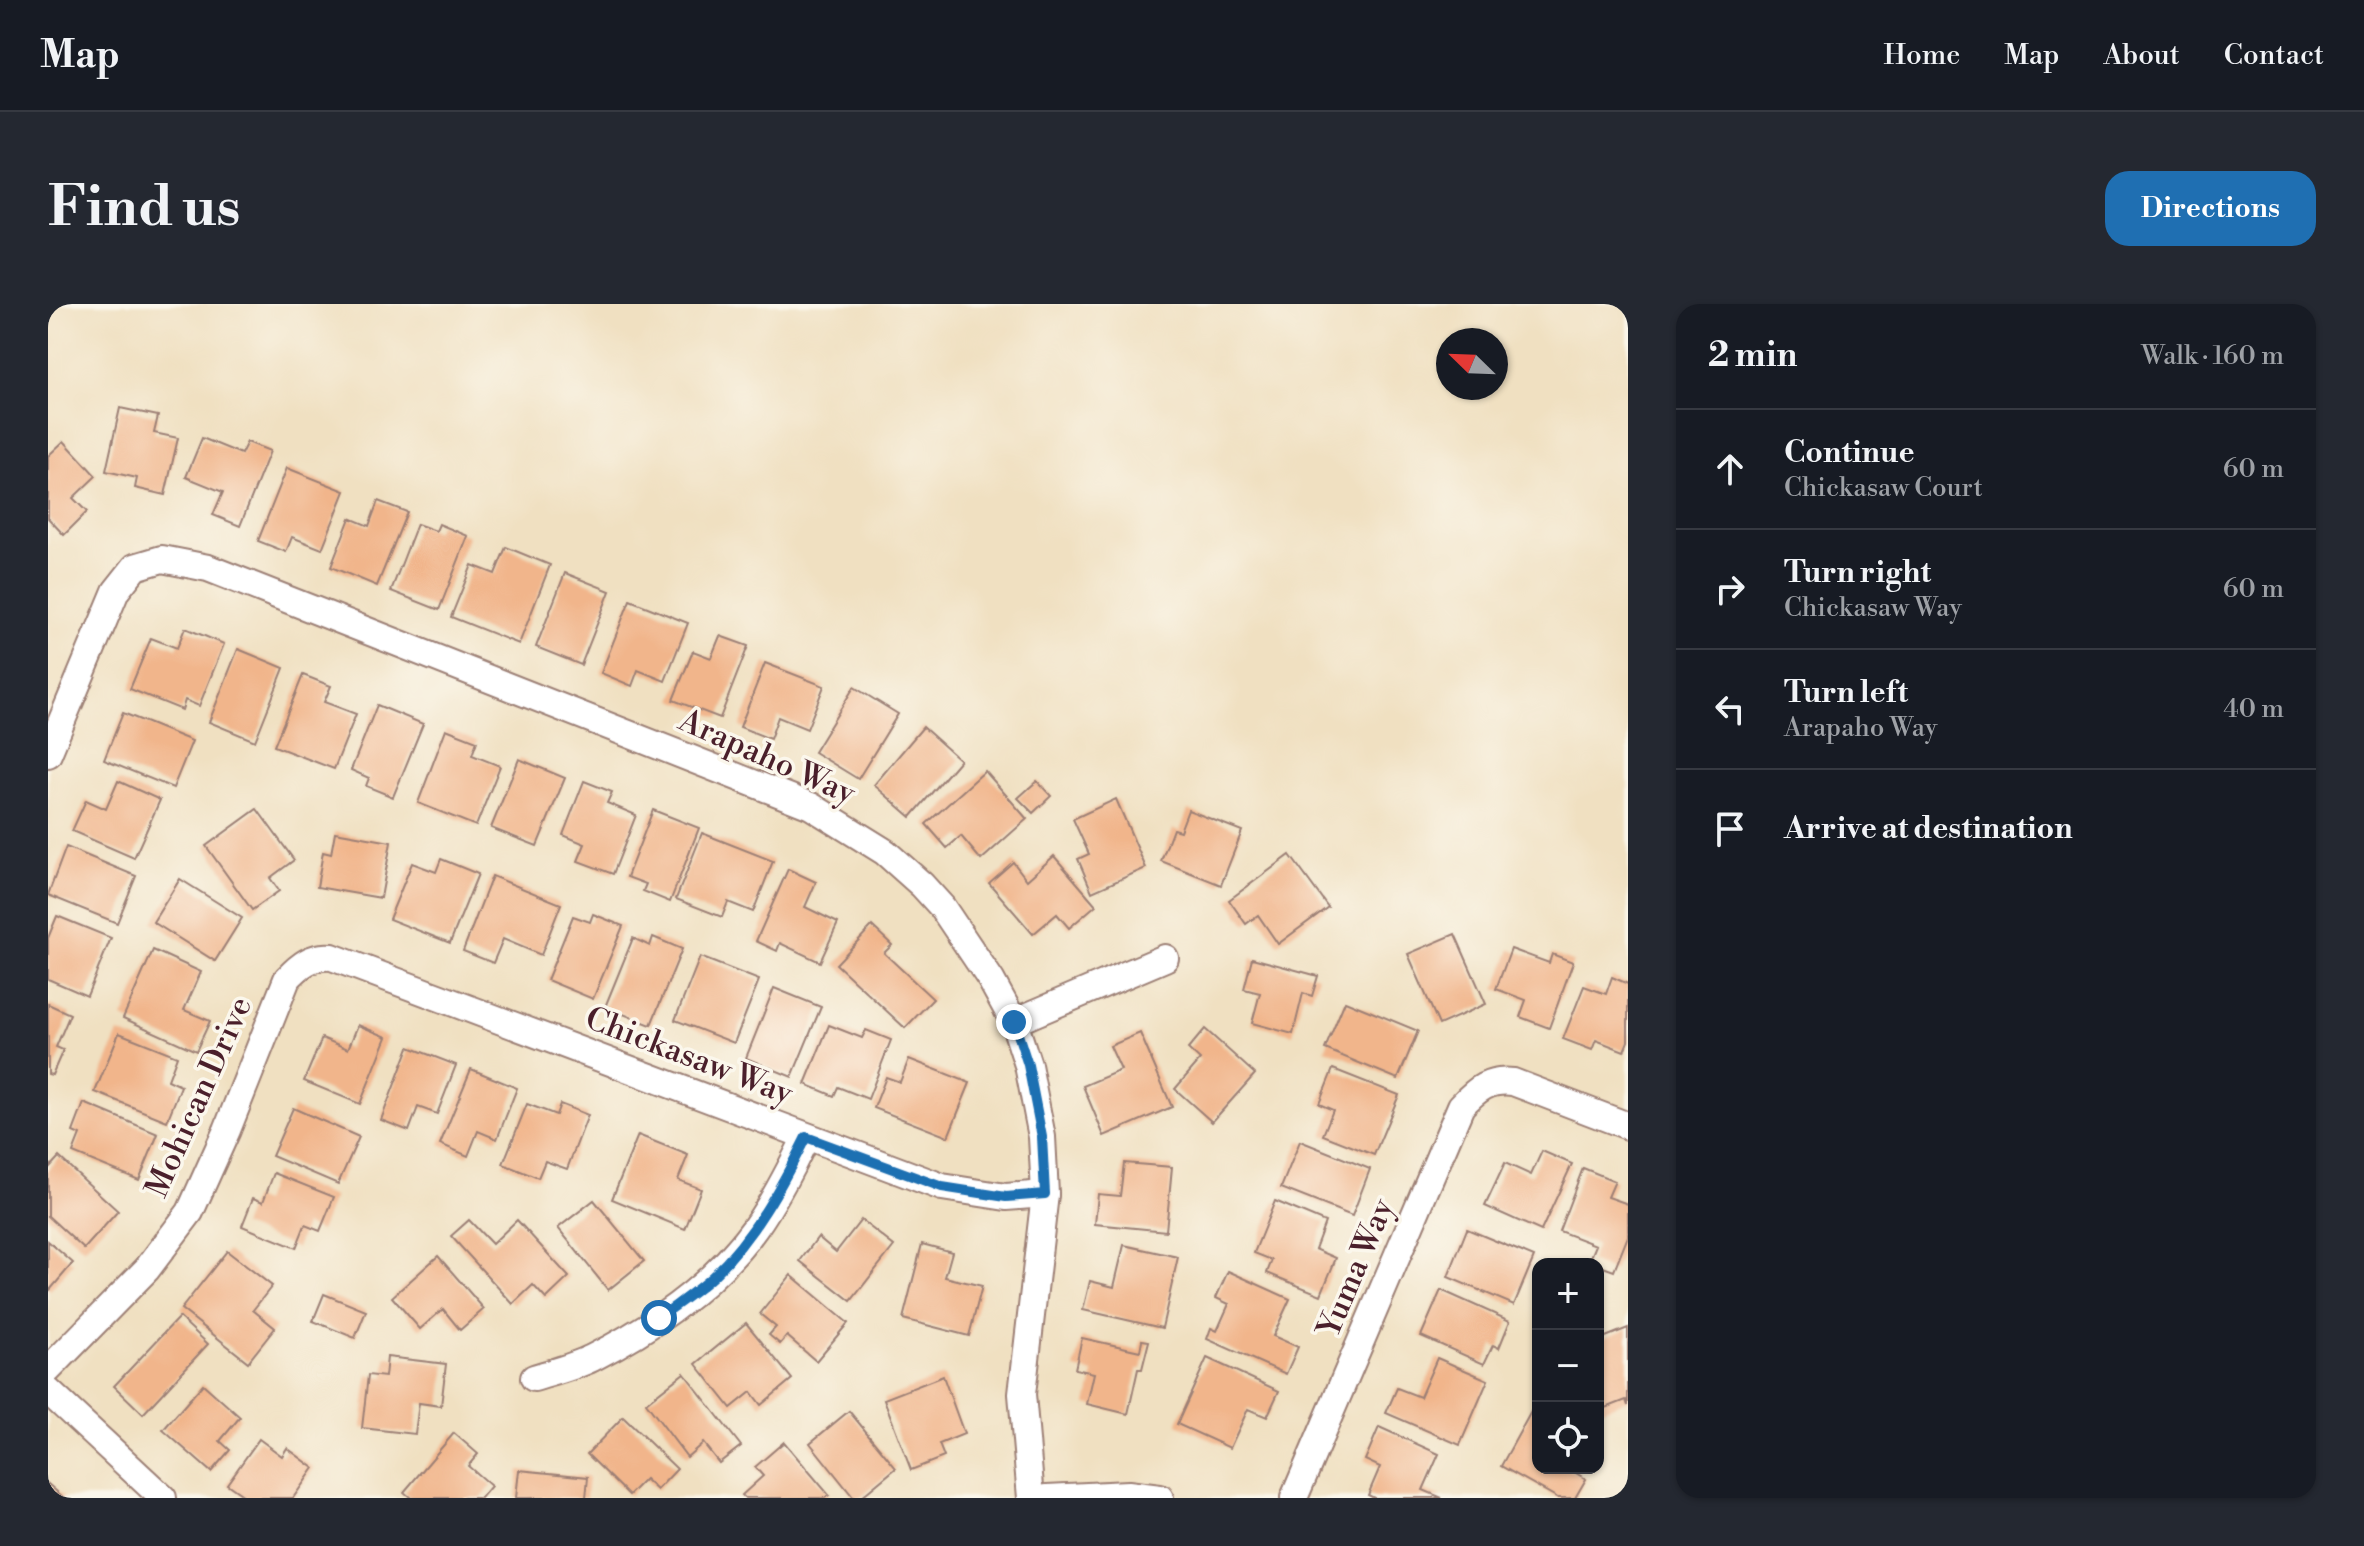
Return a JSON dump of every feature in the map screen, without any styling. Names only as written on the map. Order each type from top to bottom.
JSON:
[{"type":"street","name":"Arapaho Way","points":[[48,754],[116,591],[135,567],[162,559],[208,568],[811,806],[885,852],[942,907],[991,980],[1014,1022],[1028,1065],[1042,1137],[1045,1194],[1022,1394],[1031,1498]]},
{"type":"street","name":"Chickasaw Way","points":[[314,959],[332,957],[942,1187],[1006,1197],[1045,1194]]},
{"type":"street","points":[[1014,1022],[1165,958]]},
{"type":"street","name":"Mohican Drive","points":[[48,1370],[147,1269],[190,1212],[227,1130],[287,979],[301,964],[314,959]]},
{"type":"street","name":"Yuma Way","points":[[1294,1498],[1461,1106],[1478,1088],[1498,1080],[1513,1082],[1628,1126]]},
{"type":"street","points":[[534,1378],[590,1359],[659,1318],[713,1276],[754,1229],[806,1137]]},
{"type":"street","points":[[48,1391],[163,1498]]},
{"type":"street","points":[[1047,1498],[1128,1494],[1160,1498]]},
{"type":"building","points":[[120,408],[158,416],[154,433],[178,438],[165,495],[135,488],[137,478],[106,471]]},
{"type":"building","points":[[202,438],[241,454],[247,442],[270,451],[240,526],[213,515],[223,492],[186,477]]},
{"type":"building","points":[[64,441],[96,476],[73,498],[87,512],[64,535],[48,518],[48,456]]},
{"type":"building","points":[[287,468],[345,491],[322,549],[292,537],[286,552],[258,541]]},
{"type":"building","points":[[378,501],[407,512],[377,586],[331,567],[350,518],[369,526]]},
{"type":"building","points":[[417,524],[436,531],[439,524],[468,536],[439,610],[391,591]]},
{"type":"building","points":[[506,547],[550,565],[519,644],[451,617],[472,565],[495,574]]},
{"type":"building","points":[[565,573],[610,591],[581,665],[536,647]]},
{"type":"building","points":[[630,600],[688,623],[665,681],[638,670],[632,686],[601,673]]},
{"type":"building","points":[[185,628],[224,644],[199,706],[185,700],[182,710],[130,689],[151,638],[177,648]]},
{"type":"building","points":[[720,636],[748,646],[720,718],[673,700],[693,651],[711,658]]},
{"type":"building","points":[[238,649],[284,668],[255,741],[209,722]]},
{"type":"building","points":[[765,663],[824,686],[807,729],[778,717],[770,739],[740,727]]},
{"type":"building","points":[[303,675],[331,686],[324,702],[356,714],[334,769],[274,746]]},
{"type":"building","points":[[854,687],[898,714],[858,779],[814,752]]},
{"type":"building","points":[[377,705],[423,724],[393,797],[366,786],[369,778],[351,770]]},
{"type":"building","points":[[123,713],[192,741],[173,788],[104,760]]},
{"type":"building","points":[[923,727],[960,760],[911,817],[874,785]]},
{"type":"building","points":[[446,729],[477,741],[472,755],[500,766],[476,826],[418,803]]},
{"type":"building","points":[[519,759],[565,778],[537,846],[491,828]]},
{"type":"building","points":[[985,771],[1027,819],[981,860],[961,836],[947,848],[926,824]]},
{"type":"building","points":[[118,781],[160,800],[134,858],[72,831],[86,800],[106,809]]},
{"type":"building","points":[[584,781],[612,792],[607,803],[636,815],[613,874],[578,861],[585,844],[563,835]]},
{"type":"building","points":[[1037,781],[1051,796],[1033,813],[1018,798]]},
{"type":"building","points":[[1116,799],[1146,868],[1092,892],[1078,859],[1089,854],[1073,819]]},
{"type":"building","points":[[257,809],[294,860],[270,878],[279,891],[252,910],[206,846]]},
{"type":"building","points":[[653,810],[699,828],[670,902],[643,891],[646,884],[627,877]]},
{"type":"building","points":[[1188,810],[1242,831],[1221,885],[1161,861],[1173,829],[1180,831]]},
{"type":"building","points":[[335,832],[391,842],[381,898],[317,887],[323,852],[331,854]]},
{"type":"building","points":[[702,833],[773,861],[753,912],[728,902],[722,917],[676,899]]},
{"type":"building","points":[[66,847],[136,876],[117,923],[48,895]]},
{"type":"building","points":[[1290,855],[1328,907],[1278,944],[1258,915],[1246,924],[1229,900]]},
{"type":"building","points":[[1054,856],[1096,905],[1069,928],[1057,914],[1033,934],[989,883],[1013,862],[1027,880]]},
{"type":"building","points":[[441,859],[478,874],[450,943],[389,919],[412,863],[436,872]]},
{"type":"building","points":[[788,869],[816,882],[805,907],[838,923],[820,962],[780,943],[777,951],[756,941]]},
{"type":"building","points":[[492,876],[561,904],[541,955],[503,939],[493,963],[463,951]]},
{"type":"building","points":[[180,879],[242,918],[215,961],[153,922]]},
{"type":"building","points":[[593,914],[623,926],[593,999],[547,980],[573,916],[590,922]]},
{"type":"building","points":[[57,916],[111,938],[87,996],[48,979],[48,938]]},
{"type":"building","points":[[872,926],[892,945],[884,953],[933,999],[905,1028],[836,964]]},
{"type":"building","points":[[1455,934],[1486,1004],[1439,1025],[1408,954]]},
{"type":"building","points":[[653,937],[682,949],[651,1025],[605,1007],[633,938],[650,946]]},
{"type":"building","points":[[1511,949],[1549,963],[1552,954],[1573,962],[1549,1028],[1520,1017],[1526,1000],[1496,989]]},
{"type":"building","points":[[153,950],[201,972],[184,1010],[210,1021],[196,1051],[123,1018]]},
{"type":"building","points":[[700,957],[759,980],[734,1043],[675,1020]]},
{"type":"building","points":[[1252,958],[1318,976],[1312,996],[1303,993],[1293,1034],[1252,1023],[1260,993],[1244,989]]},
{"type":"building","points":[[1612,977],[1628,984],[1628,1041],[1624,1051],[1596,1040],[1592,1050],[1563,1039],[1584,986],[1606,994]]},
{"type":"building","points":[[774,988],[821,1007],[792,1077],[746,1058]]},
{"type":"building","points":[[1345,1001],[1418,1031],[1398,1079],[1325,1049]]},
{"type":"building","points":[[48,1004],[70,1014],[56,1047],[63,1050],[52,1075],[48,1074]]},
{"type":"building","points":[[358,1025],[387,1037],[360,1104],[304,1081],[322,1038],[348,1049]]},
{"type":"building","points":[[829,1025],[862,1038],[866,1030],[891,1040],[868,1099],[838,1087],[834,1096],[805,1084]]},
{"type":"building","points":[[1205,1029],[1255,1074],[1212,1122],[1175,1089],[1200,1060],[1188,1049]]},
{"type":"building","points":[[119,1033],[177,1056],[168,1080],[181,1086],[167,1121],[95,1092]]},
{"type":"building","points":[[1140,1033],[1172,1107],[1104,1136],[1083,1086],[1121,1070],[1110,1046]]},
{"type":"building","points":[[409,1047],[456,1065],[437,1114],[418,1107],[409,1131],[381,1120]]},
{"type":"building","points":[[909,1059],[970,1083],[948,1137],[874,1108],[886,1077],[900,1082]]},
{"type":"building","points":[[471,1069],[517,1088],[497,1139],[478,1131],[468,1156],[440,1144]]},
{"type":"building","points":[[1333,1069],[1399,1095],[1374,1155],[1323,1135],[1333,1110],[1319,1104]]},
{"type":"building","points":[[84,1103],[158,1134],[139,1180],[73,1153],[80,1135],[73,1132]]},
{"type":"building","points":[[527,1104],[556,1115],[560,1104],[588,1115],[567,1169],[545,1161],[538,1178],[503,1164]]},
{"type":"building","points":[[293,1108],[359,1137],[338,1184],[272,1156]]},
{"type":"building","points":[[638,1135],[688,1155],[678,1180],[701,1189],[685,1229],[612,1199]]},
{"type":"building","points":[[1300,1141],[1370,1169],[1352,1216],[1281,1188]]},
{"type":"building","points":[[1542,1151],[1572,1164],[1541,1231],[1485,1206],[1505,1163],[1531,1175]]},
{"type":"building","points":[[59,1157],[118,1211],[84,1249],[48,1216],[48,1169]]},
{"type":"building","points":[[1124,1163],[1172,1167],[1166,1231],[1095,1224],[1098,1194],[1120,1196]]},
{"type":"building","points":[[1583,1168],[1615,1181],[1608,1197],[1628,1204],[1628,1236],[1614,1271],[1604,1267],[1604,1258],[1591,1258],[1596,1245],[1559,1231]]},
{"type":"building","points":[[274,1173],[334,1197],[320,1231],[305,1225],[296,1248],[242,1226],[253,1198],[263,1202]]},
{"type":"building","points":[[594,1200],[644,1261],[608,1290],[558,1228]]},
{"type":"building","points":[[1275,1201],[1325,1222],[1315,1249],[1336,1258],[1321,1295],[1267,1273],[1272,1260],[1254,1253]]},
{"type":"building","points":[[469,1220],[492,1244],[517,1220],[569,1277],[546,1299],[533,1285],[513,1304],[451,1236]]},
{"type":"building","points":[[861,1220],[894,1246],[851,1301],[800,1261],[818,1237],[836,1252]]},
{"type":"building","points":[[1467,1229],[1534,1257],[1514,1305],[1448,1277]]},
{"type":"building","points":[[48,1241],[73,1263],[50,1290],[48,1288]]},
{"type":"building","points":[[922,1244],[952,1252],[945,1277],[982,1286],[969,1336],[903,1319]]},
{"type":"building","points":[[1124,1245],[1178,1257],[1162,1328],[1083,1310],[1090,1281],[1114,1287]]},
{"type":"building","points":[[227,1251],[272,1286],[253,1310],[275,1328],[248,1362],[181,1309]]},
{"type":"building","points":[[438,1256],[484,1309],[460,1330],[443,1309],[420,1329],[392,1297]]},
{"type":"building","points":[[1228,1271],[1290,1299],[1273,1336],[1298,1347],[1286,1374],[1207,1339],[1211,1328],[1217,1331],[1229,1304],[1216,1298]]},
{"type":"building","points":[[791,1275],[848,1323],[816,1361],[787,1336],[780,1344],[769,1335],[776,1327],[760,1314]]},
{"type":"building","points":[[1441,1290],[1510,1321],[1499,1348],[1493,1345],[1484,1364],[1421,1336]]},
{"type":"building","points":[[324,1294],[366,1311],[355,1338],[313,1321]]},
{"type":"building","points":[[179,1317],[208,1344],[143,1414],[114,1386]]},
{"type":"building","points":[[746,1323],[792,1379],[761,1405],[751,1392],[731,1408],[696,1364]]},
{"type":"building","points":[[1628,1328],[1628,1406],[1626,1400],[1604,1409],[1604,1338]]},
{"type":"building","points":[[1082,1338],[1140,1351],[1142,1340],[1149,1341],[1142,1369],[1138,1369],[1128,1414],[1087,1404],[1094,1373],[1075,1369]]},
{"type":"building","points":[[387,1357],[446,1364],[441,1406],[419,1403],[415,1434],[362,1428],[368,1375],[385,1377]]},
{"type":"building","points":[[1207,1358],[1279,1391],[1267,1417],[1248,1409],[1230,1448],[1177,1424]]},
{"type":"building","points":[[1437,1358],[1488,1380],[1460,1445],[1386,1413],[1397,1388],[1420,1397]]},
{"type":"building","points":[[684,1373],[741,1446],[719,1463],[703,1443],[687,1457],[646,1403]]},
{"type":"building","points":[[943,1376],[964,1434],[939,1444],[944,1457],[911,1470],[884,1399]]},
{"type":"building","points":[[203,1384],[240,1417],[220,1441],[230,1450],[211,1472],[163,1430]]},
{"type":"building","points":[[1532,1410],[1532,1474],[1577,1474],[1586,1479],[1575,1498],[1558,1498],[1501,1466]]},
{"type":"building","points":[[849,1411],[896,1468],[860,1498],[854,1498],[810,1443]]},
{"type":"building","points":[[623,1417],[677,1469],[657,1490],[645,1479],[629,1495],[587,1454]]},
{"type":"building","points":[[1379,1427],[1439,1454],[1423,1490],[1442,1498],[1374,1498],[1368,1495],[1380,1467],[1365,1460]]},
{"type":"building","points":[[454,1433],[478,1454],[468,1466],[491,1486],[481,1498],[411,1498],[404,1492]]},
{"type":"building","points":[[259,1439],[282,1456],[287,1448],[314,1468],[293,1498],[247,1498],[227,1484]]},
{"type":"building","points":[[784,1442],[829,1495],[825,1498],[745,1498],[742,1495],[763,1476],[755,1467]]},
{"type":"building","points":[[519,1470],[588,1477],[586,1498],[516,1498]]},
{"type":"building","points":[[48,1484],[64,1498],[48,1498]]},
{"type":"route","points":[[659,1318],[713,1276],[754,1229],[806,1137],[942,1187],[1006,1197],[1045,1194],[1042,1137],[1028,1065],[1014,1022]]}]
